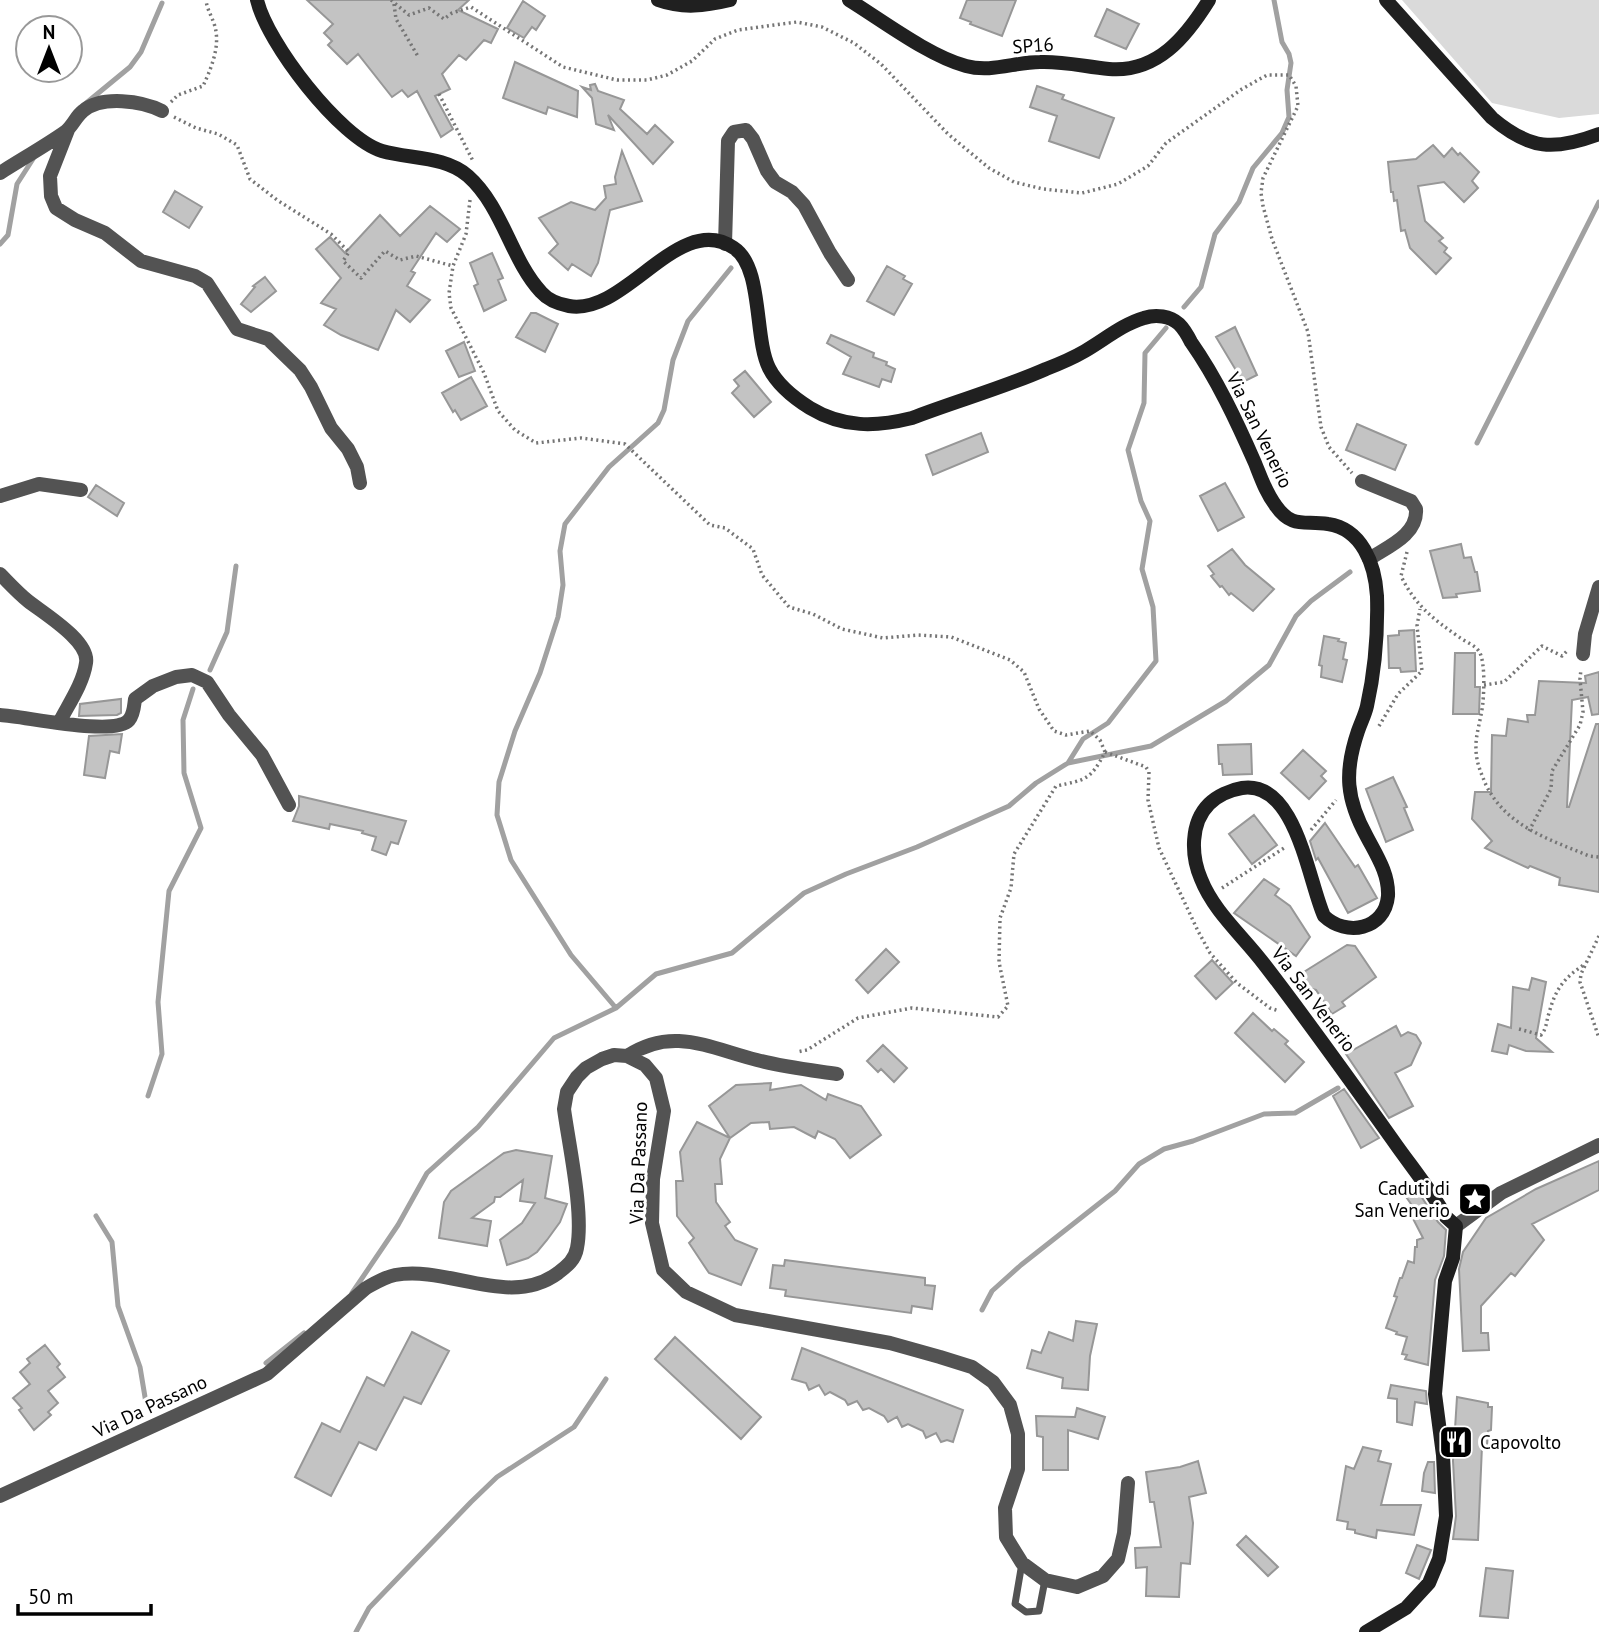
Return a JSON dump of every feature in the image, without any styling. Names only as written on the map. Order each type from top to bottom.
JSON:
[{"type":"street","points":[[257,0],[268,30],[286,57],[320,100],[360,141],[381,150],[436,162],[461,171],[482,192],[541,293],[562,305],[584,306],[610,297],[684,246],[699,241],[725,244],[728,141],[734,132],[746,130],[753,139],[767,171],[804,205],[848,280]]},
{"type":"street","points":[[659,0],[698,7],[730,0]]},
{"type":"street","name":"SP16","points":[[849,0],[945,58],[984,69],[1033,62],[1059,62],[1111,69],[1144,66],[1168,50],[1209,0]]},
{"type":"street","points":[[1386,0],[1505,129],[1539,145],[1552,146],[1571,144],[1599,134]]},
{"type":"street","points":[[162,111],[145,103],[118,101],[99,103],[83,110],[68,130],[50,176],[51,196],[56,208],[105,233],[141,261],[195,276],[207,283],[237,329],[268,339],[300,370],[331,428],[348,449],[357,467],[360,483]]},
{"type":"street","points":[[0,173],[68,130]]},
{"type":"street","name":"Via San Venerio","points":[[725,244],[743,256],[749,269],[768,367],[778,382],[813,410],[849,424],[892,423],[912,418],[1045,370],[1082,353],[1132,322],[1152,316],[1170,319],[1179,324],[1215,380],[1264,487],[1277,508],[1288,519],[1297,523],[1327,523],[1354,534],[1369,559],[1377,594],[1374,669],[1366,709],[1350,758],[1348,778],[1355,813],[1385,873],[1388,898],[1382,912],[1363,927],[1351,929],[1332,923],[1324,916],[1287,813],[1261,789],[1250,787],[1225,793],[1210,803],[1198,820],[1195,835],[1196,863],[1208,896],[1321,1039],[1446,1217],[1456,1226]]},
{"type":"street","points":[[1362,481],[1411,501],[1417,515],[1405,536],[1369,559]]},
{"type":"street","points":[[0,496],[39,484],[81,490]]},
{"type":"street","points":[[0,574],[26,600],[73,637],[85,651],[87,662],[74,696],[59,723]]},
{"type":"street","points":[[1583,654],[1585,634],[1599,587]]},
{"type":"street","points":[[0,715],[68,726],[120,725],[128,722],[133,713],[135,699],[152,686],[176,677],[192,675],[207,682],[229,715],[262,755],[289,805]]},
{"type":"street","points":[[627,1056],[644,1045],[667,1040],[686,1041],[757,1060],[837,1074]]},
{"type":"street","name":"Via Da Passano","points":[[0,1496],[267,1374],[366,1289],[382,1280],[395,1275],[414,1274],[524,1288],[551,1278],[573,1260],[577,1248],[579,1220],[564,1109],[567,1092],[586,1068],[614,1055],[627,1056],[645,1065],[656,1078],[662,1100],[663,1125],[653,1179],[652,1223],[663,1270],[686,1292],[735,1315],[890,1343],[972,1367],[993,1382],[1010,1405],[1018,1434],[1018,1469],[1005,1508],[1006,1537],[1022,1563],[1045,1580],[1077,1587],[1103,1576],[1118,1559],[1124,1533],[1128,1483]]},
{"type":"street","points":[[1366,1632],[1406,1608],[1429,1583],[1438,1559],[1446,1516],[1443,1455],[1435,1394],[1445,1281],[1453,1258],[1456,1226],[1501,1193],[1599,1145]]},
{"type":"lane","points":[[1022,1563],[1015,1604],[1026,1612],[1039,1611],[1045,1580]]},
{"type":"path","points":[[206,0],[207,11],[216,32],[212,66],[203,86],[178,95],[162,111],[197,128],[218,134],[237,145],[250,179],[277,200],[331,234],[349,252],[343,261],[361,278],[385,251],[400,260],[416,256],[453,266]]},
{"type":"path","points":[[392,1],[396,19],[419,58]]},
{"type":"path","points":[[392,1],[409,15],[429,8],[444,19],[452,13],[471,7],[563,67],[617,79],[647,79],[667,75],[692,61],[715,38],[738,30],[797,22],[822,27],[854,43],[881,64],[948,134],[989,168],[1014,181],[1043,189],[1082,193],[1118,184],[1148,166],[1166,143],[1242,89],[1267,75],[1289,75],[1296,86],[1298,106],[1263,178],[1263,206],[1272,239],[1308,332],[1321,427],[1329,447],[1340,462],[1362,481]]},
{"type":"path","points":[[439,94],[471,155],[482,192]]},
{"type":"path","points":[[461,171],[458,181],[470,200],[466,234],[453,266],[449,293],[451,308],[484,373],[498,411],[514,430],[536,443],[581,438],[625,444],[710,525],[724,528],[753,548],[762,575],[789,607],[813,614],[842,629],[883,638],[918,635],[951,637],[1010,660],[1024,672],[1039,709],[1055,731],[1066,734],[1090,731],[1100,740],[1105,752],[1098,767],[1085,780],[1056,786],[1014,854],[1011,888],[1000,918],[999,962],[1008,1006],[1005,1012],[998,1017],[981,1017],[912,1007],[858,1018],[807,1050],[794,1052]]},
{"type":"path","points":[[1405,536],[1407,554],[1401,576],[1409,594],[1420,608],[1472,645],[1480,654],[1484,685],[1482,720],[1475,748],[1478,767],[1500,807],[1529,831],[1589,856],[1599,857]]},
{"type":"path","points":[[1374,733],[1398,694],[1422,671],[1417,626],[1420,608]]},
{"type":"path","points":[[1484,685],[1504,682],[1542,646],[1562,656],[1574,646],[1583,654],[1580,679],[1583,712],[1580,725],[1552,771],[1551,789],[1529,831]]},
{"type":"path","points":[[1312,831],[1336,800]]},
{"type":"path","points":[[1208,896],[1284,848]]},
{"type":"path","points":[[1599,936],[1581,974],[1582,993],[1599,1038]]},
{"type":"path","points":[[1519,1029],[1541,1035],[1563,979],[1585,964]]},
{"type":"shaded area","points":[[1402,0],[1599,0],[1599,114],[1559,118],[1492,103]]},
{"type":"building","points":[[307,0],[469,0],[458,10],[498,29],[491,43],[484,40],[466,60],[459,55],[442,74],[450,89],[435,96],[453,129],[441,137],[417,91],[408,97],[402,90],[392,97],[358,54],[347,64],[328,45],[332,41],[324,33],[333,24]]},
{"type":"building","points":[[967,0],[1016,0],[1002,36],[960,18]]},
{"type":"building","points":[[523,1],[545,16],[536,30],[532,27],[524,38],[507,28]]},
{"type":"building","points":[[1107,9],[1139,24],[1126,49],[1095,36]]},
{"type":"building","points":[[515,62],[578,91],[577,117],[548,107],[546,114],[503,98]]},
{"type":"building","points":[[595,84],[598,91],[624,100],[620,109],[647,134],[655,125],[673,142],[653,164],[608,115],[614,130],[596,124],[592,98],[582,87],[591,90],[590,85]]},
{"type":"building","points":[[1037,86],[1064,95],[1062,99],[1114,118],[1099,158],[1049,141],[1057,116],[1030,107]]},
{"type":"building","points":[[1433,145],[1444,157],[1452,148],[1479,172],[1472,181],[1478,188],[1464,202],[1444,182],[1418,186],[1425,221],[1443,238],[1439,241],[1447,248],[1444,252],[1451,258],[1436,274],[1410,248],[1405,230],[1401,231],[1397,200],[1394,201],[1391,192],[1388,162],[1416,159]]},
{"type":"building","points":[[622,151],[642,201],[610,210],[598,263],[591,276],[572,264],[568,270],[549,253],[558,244],[539,218],[571,202],[595,210],[606,198],[604,186],[616,184],[615,177]]},
{"type":"building","points":[[175,191],[202,207],[189,228],[163,212]]},
{"type":"building","points":[[430,206],[460,229],[447,242],[436,233],[411,271],[415,273],[407,286],[430,300],[410,322],[396,310],[378,350],[324,325],[336,309],[321,303],[341,278],[316,249],[330,237],[345,253],[380,215],[400,236]]},
{"type":"building","points":[[492,253],[503,278],[498,280],[506,300],[484,311],[474,286],[478,284],[470,263]]},
{"type":"building","points":[[887,266],[905,276],[903,279],[912,284],[894,315],[867,301]]},
{"type":"building","points":[[265,277],[276,291],[251,312],[241,304],[255,287],[253,286]]},
{"type":"building","points":[[531,313],[558,324],[545,352],[516,337]]},
{"type":"building","points":[[1235,327],[1257,375],[1243,382],[1216,337]]},
{"type":"building","points":[[831,335],[874,353],[873,357],[887,362],[886,365],[895,369],[891,382],[882,379],[879,387],[843,374],[851,357],[827,343]]},
{"type":"building","points":[[464,342],[475,371],[459,377],[446,351]]},
{"type":"building","points":[[745,371],[771,402],[754,417],[732,393],[739,386],[734,380]]},
{"type":"building","points":[[471,377],[487,406],[461,420],[442,393]]},
{"type":"building","points":[[1357,424],[1406,445],[1395,470],[1346,450]]},
{"type":"building","points":[[981,433],[988,452],[933,475],[926,455]]},
{"type":"building","points":[[1225,483],[1244,517],[1218,531],[1200,496]]},
{"type":"building","points":[[96,485],[124,503],[117,516],[88,497]]},
{"type":"building","points":[[1461,544],[1464,558],[1471,557],[1480,591],[1443,598],[1430,551]]},
{"type":"building","points":[[1232,549],[1245,565],[1274,589],[1253,611],[1231,593],[1229,595],[1211,576],[1214,574],[1208,566]]},
{"type":"building","points":[[1414,630],[1416,671],[1401,672],[1400,668],[1389,668],[1388,636],[1399,635],[1399,631]]},
{"type":"building","points":[[1324,636],[1346,643],[1343,659],[1347,660],[1342,682],[1321,677],[1322,666],[1319,665]]},
{"type":"building","points":[[1455,653],[1475,653],[1475,687],[1480,687],[1479,714],[1453,714]]},
{"type":"building","points":[[1599,672],[1599,714],[1592,715],[1588,697],[1572,700],[1567,807],[1596,724],[1599,724],[1599,892],[1559,885],[1560,878],[1530,866],[1528,868],[1485,848],[1492,841],[1472,819],[1475,792],[1491,792],[1492,735],[1506,736],[1508,719],[1528,722],[1527,715],[1535,715],[1539,681],[1586,683],[1585,676]]},
{"type":"building","points":[[121,699],[121,713],[117,715],[79,716],[80,704]]},
{"type":"building","points":[[122,734],[119,753],[110,751],[105,778],[84,775],[89,736]]},
{"type":"building","points":[[1251,744],[1252,774],[1223,775],[1222,764],[1219,764],[1218,745]]},
{"type":"building","points":[[1303,750],[1326,771],[1321,776],[1326,781],[1309,799],[1281,773]]},
{"type":"building","points":[[1393,777],[1407,807],[1404,808],[1413,830],[1386,842],[1366,789]]},
{"type":"building","points":[[299,796],[406,821],[398,844],[391,842],[386,855],[372,850],[376,837],[362,833],[363,831],[330,824],[329,829],[293,821],[299,806]]},
{"type":"building","points":[[1254,815],[1277,845],[1252,864],[1229,834]]},
{"type":"building","points":[[1325,823],[1355,867],[1358,865],[1377,898],[1348,913],[1318,858],[1316,860],[1310,841]]},
{"type":"building","points":[[1264,879],[1279,889],[1275,895],[1290,906],[1310,937],[1296,956],[1234,913]]},
{"type":"building","points":[[1347,945],[1355,946],[1376,977],[1342,1002],[1345,1006],[1332,1014],[1316,990],[1308,988],[1299,975]]},
{"type":"building","points":[[886,949],[899,962],[868,993],[856,980]]},
{"type":"building","points":[[1212,960],[1233,983],[1216,999],[1195,976]]},
{"type":"building","points":[[1532,978],[1546,982],[1536,1038],[1552,1052],[1526,1051],[1509,1045],[1507,1054],[1492,1051],[1498,1024],[1511,1028],[1513,987],[1529,990]]},
{"type":"building","points":[[1253,1013],[1272,1031],[1274,1029],[1288,1041],[1285,1044],[1304,1062],[1285,1082],[1235,1033]]},
{"type":"building","points":[[1396,1026],[1401,1036],[1408,1032],[1416,1035],[1421,1043],[1411,1065],[1395,1073],[1413,1106],[1389,1118],[1346,1054]]},
{"type":"building","points":[[883,1045],[907,1068],[894,1082],[881,1069],[878,1072],[867,1061]]},
{"type":"building","points":[[771,1083],[770,1090],[801,1085],[826,1100],[828,1094],[861,1106],[881,1135],[850,1158],[835,1139],[818,1131],[815,1138],[794,1127],[770,1129],[769,1122],[751,1123],[730,1138],[709,1106],[736,1085]]},
{"type":"building","points":[[1344,1089],[1379,1138],[1361,1148],[1333,1096]]},
{"type":"building","points":[[697,1122],[730,1138],[720,1159],[722,1184],[715,1184],[716,1202],[730,1222],[725,1226],[735,1240],[757,1249],[741,1285],[709,1273],[689,1243],[694,1238],[677,1216],[676,1181],[683,1181],[680,1152]]},
{"type":"building","points":[[516,1150],[552,1156],[545,1198],[567,1204],[560,1222],[537,1252],[507,1265],[500,1240],[522,1223],[535,1203],[520,1201],[523,1180],[500,1197],[495,1197],[494,1202],[472,1218],[491,1221],[487,1246],[439,1238],[444,1202],[451,1191],[504,1153]]},
{"type":"building","points":[[1599,1161],[1599,1190],[1532,1224],[1544,1240],[1515,1276],[1511,1273],[1481,1306],[1481,1333],[1488,1333],[1489,1350],[1463,1351],[1459,1269],[1463,1252],[1486,1218],[1536,1189]]},
{"type":"building","points":[[1415,1187],[1446,1230],[1444,1256],[1435,1280],[1428,1365],[1405,1359],[1407,1355],[1402,1354],[1407,1337],[1386,1328],[1397,1297],[1394,1296],[1400,1278],[1408,1261],[1414,1263],[1417,1240],[1423,1238],[1407,1207],[1411,1204],[1402,1191]]},
{"type":"building","points":[[785,1260],[925,1278],[925,1285],[935,1286],[932,1309],[912,1306],[911,1313],[785,1296],[786,1290],[770,1288],[773,1265],[784,1266]]},
{"type":"building","points":[[1076,1321],[1097,1324],[1090,1356],[1088,1390],[1062,1388],[1063,1378],[1027,1368],[1032,1350],[1041,1353],[1049,1332],[1073,1341]]},
{"type":"building","points":[[412,1332],[449,1351],[421,1404],[404,1397],[376,1450],[359,1442],[331,1496],[295,1477],[322,1423],[340,1432],[367,1377],[384,1386]]},
{"type":"building","points":[[675,1337],[761,1417],[741,1439],[655,1359]]},
{"type":"building","points":[[45,1345],[60,1364],[57,1367],[65,1377],[48,1391],[58,1403],[48,1412],[51,1415],[34,1430],[13,1398],[30,1384],[20,1372],[30,1363],[27,1359]]},
{"type":"building","points":[[802,1348],[963,1410],[953,1442],[941,1442],[936,1433],[926,1438],[923,1431],[908,1424],[902,1427],[897,1417],[888,1422],[884,1416],[869,1408],[863,1410],[857,1401],[848,1405],[845,1400],[830,1392],[825,1395],[819,1385],[809,1390],[806,1383],[792,1379]]},
{"type":"building","points":[[1391,1385],[1426,1391],[1427,1404],[1415,1402],[1412,1425],[1397,1422],[1397,1399],[1388,1398]]},
{"type":"building","points":[[1457,1397],[1488,1403],[1488,1407],[1492,1407],[1487,1446],[1482,1446],[1478,1540],[1453,1539],[1456,1516],[1453,1461]]},
{"type":"building","points":[[1077,1408],[1105,1417],[1098,1439],[1068,1430],[1068,1470],[1043,1470],[1043,1437],[1037,1436],[1036,1416],[1075,1417]]},
{"type":"building","points":[[1363,1447],[1381,1451],[1378,1461],[1391,1464],[1381,1505],[1421,1505],[1414,1535],[1377,1530],[1376,1538],[1355,1533],[1355,1530],[1347,1529],[1348,1522],[1337,1520],[1346,1466],[1354,1469]]},
{"type":"building","points":[[1198,1461],[1206,1493],[1189,1497],[1193,1523],[1190,1564],[1181,1563],[1179,1597],[1146,1596],[1147,1567],[1136,1568],[1135,1548],[1161,1547],[1146,1472],[1180,1467]]},
{"type":"building","points":[[1428,1462],[1434,1462],[1435,1493],[1422,1491]]},
{"type":"building","points":[[1246,1536],[1278,1567],[1268,1576],[1237,1545]]},
{"type":"building","points":[[1417,1545],[1431,1550],[1419,1579],[1406,1573]]},
{"type":"building","points":[[1486,1568],[1513,1571],[1508,1618],[1480,1616]]},
{"type":"waterway","points":[[1184,307],[1201,287],[1215,234],[1239,202],[1253,168],[1282,133],[1289,117],[1287,90],[1291,63],[1282,42],[1274,0]]},
{"type":"waterway","points":[[85,104],[130,67],[141,52],[162,3]]},
{"type":"waterway","points":[[0,244],[8,235],[17,184],[33,159]]},
{"type":"waterway","points":[[1477,443],[1599,202]]},
{"type":"waterway","points":[[616,1008],[571,955],[511,860],[497,815],[499,782],[515,731],[540,673],[558,617],[563,585],[560,551],[565,524],[609,467],[658,423],[664,410],[673,360],[688,321],[731,268]]},
{"type":"waterway","points":[[1068,763],[1083,739],[1108,723],[1156,661],[1153,607],[1142,569],[1150,521],[1141,501],[1128,450],[1144,403],[1145,353],[1166,328]]},
{"type":"waterway","points":[[210,670],[227,632],[236,566]]},
{"type":"waterway","points":[[352,1293],[398,1225],[427,1173],[478,1127],[554,1038],[616,1008],[656,974],[732,953],[804,893],[1009,806],[1036,783],[1068,763],[1151,746],[1226,701],[1269,665],[1296,616],[1311,601],[1350,572]]},
{"type":"waterway","points":[[148,1096],[162,1054],[158,1002],[169,891],[201,828],[184,773],[183,720],[193,689]]},
{"type":"waterway","points":[[982,1310],[992,1291],[1115,1191],[1139,1164],[1164,1149],[1264,1114],[1295,1113],[1338,1088]]},
{"type":"waterway","points":[[96,1216],[112,1242],[118,1306],[140,1367],[146,1403]]},
{"type":"waterway","points":[[266,1363],[304,1333]]},
{"type":"waterway","points":[[356,1632],[369,1608],[497,1477],[574,1427],[606,1379]]},
{"type":"place","name":"Caduti di San Venerio","points":[[1475,1199]]},
{"type":"place","name":"Capovolto","points":[[1456,1442]]}]
